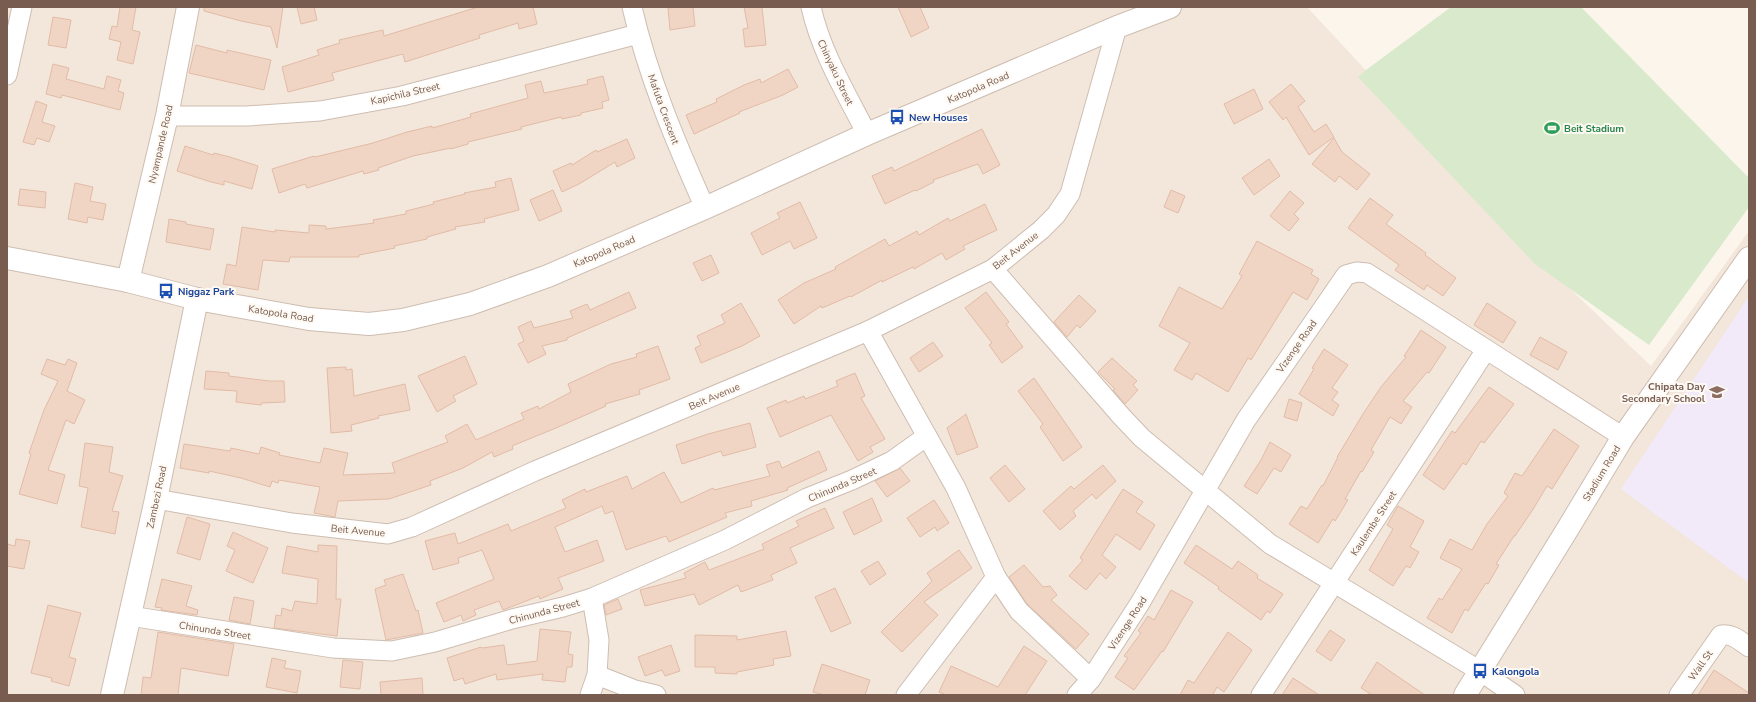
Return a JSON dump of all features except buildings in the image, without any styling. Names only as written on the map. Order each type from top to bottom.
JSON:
[{"type":"street","points":[[7,75],[22,7]]},
{"type":"street","name":"Nyampande Road","points":[[128,280],[167,116],[188,7]]},
{"type":"street","name":"Mafuta Crescent","points":[[632,7],[638,34],[665,115],[705,208]]},
{"type":"street","name":"Chinyaku Street","points":[[811,7],[819,36],[867,134]]},
{"type":"street","name":"Katopola Road","points":[[7,258],[128,280],[197,299],[309,319],[370,324],[403,320],[470,304],[540,278],[705,208],[867,134],[1117,27],[1170,7]]},
{"type":"street","name":"Beit Avenue","points":[[156,499],[292,523],[388,534],[412,527],[535,471],[868,331],[993,269],[1056,215],[1070,194],[1117,27]]},
{"type":"street","name":"Kapichila Street","points":[[167,116],[247,116],[320,111],[402,96],[638,34]]},
{"type":"street","name":"Stadium Road","points":[[1465,695],[1623,437],[1749,258]]},
{"type":"street","points":[[993,269],[1137,432],[1270,544],[1480,671],[1515,695]]},
{"type":"street","name":"Vizenge Road","points":[[1077,695],[1091,679],[1140,604],[1246,420],[1346,275],[1357,272],[1367,273],[1623,437]]},
{"type":"street","name":"Zambezi Road","points":[[112,695],[156,499],[197,299]]},
{"type":"street","points":[[868,331],[956,488],[996,578],[1019,611],[1091,679]]},
{"type":"street","name":"Kaulembe Street","points":[[1261,695],[1486,350]]},
{"type":"street","name":"Chinunda Street","points":[[130,616],[333,648],[392,651],[434,642],[512,619],[563,607],[592,598],[725,540],[808,498],[886,464],[927,436]]},
{"type":"street","points":[[906,695],[996,578]]},
{"type":"street","points":[[590,695],[597,675],[599,640],[592,598]]},
{"type":"street","name":"Wall St","points":[[1679,695],[1721,635],[1732,635],[1749,647]]},
{"type":"street","points":[[597,675],[635,690],[656,695]]},
{"type":"shaded area","points":[[7,7],[1175,7],[1121,32],[1184,7],[1307,7],[1565,284],[1651,366],[1749,231],[1749,695],[7,695]]},
{"type":"shaded area","name":"Chipata Day Secondary School","points":[[1749,296],[1749,583],[1621,489]]},
{"type":"green space","name":"Beit Stadium","points":[[1451,7],[1581,7],[1749,178],[1749,207],[1649,345],[1535,264],[1358,77]]},
{"type":"place","name":"New Houses","points":[[897,117]]},
{"type":"place","name":"Beit Stadium","points":[[1552,128]]},
{"type":"place","name":"Niggaz Park","points":[[166,291]]},
{"type":"place","name":"Chipata Day Secondary School","points":[[1717,392]]},
{"type":"place","name":"Kalongola","points":[[1480,671]]}]
